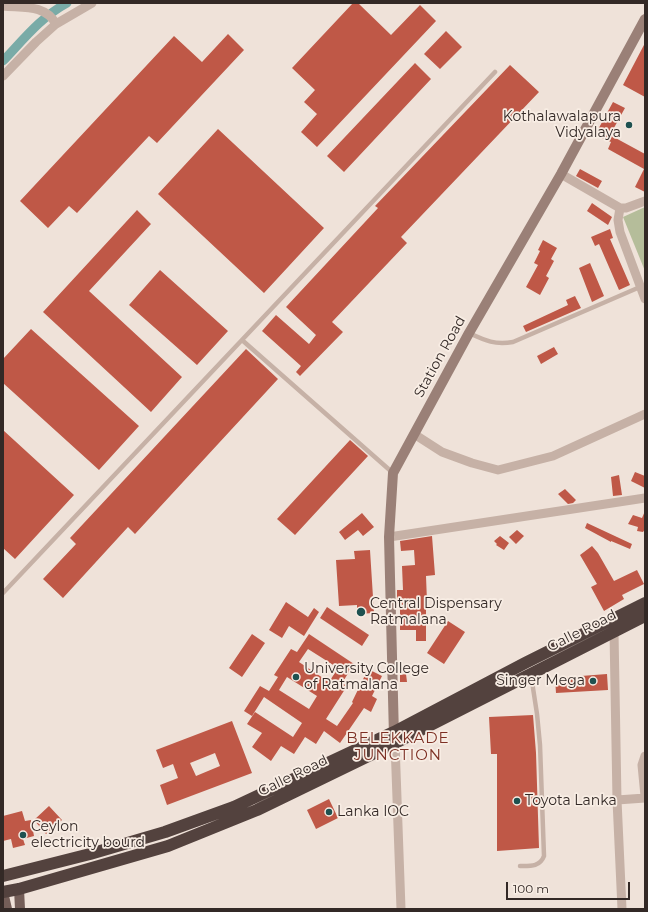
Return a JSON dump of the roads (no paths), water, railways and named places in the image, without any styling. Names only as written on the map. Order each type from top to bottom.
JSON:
[{"type":"highway","name":"Galle Road","points":[[3,892],[19,889],[168,846],[257,810],[394,738],[525,663],[645,603]]},
{"type":"highway","name":"Galle Road","points":[[3,876],[17,874],[165,832],[217,814],[394,738],[530,674],[645,616]]},
{"type":"highway","points":[[17,874],[19,889]]},
{"type":"main road","points":[[19,889],[20,909]]},
{"type":"main road","points":[[3,892],[7,909]]},
{"type":"street","points":[[3,76],[54,21],[92,3]]},
{"type":"street","points":[[3,6],[32,8],[44,11],[54,21]]},
{"type":"street","name":"Station Road","points":[[394,738],[389,537],[393,473],[469,333],[561,174],[645,19]]},
{"type":"street","points":[[561,174],[620,208],[626,208],[645,201]]},
{"type":"street","points":[[620,208],[618,220],[620,232],[645,299]]},
{"type":"street","points":[[414,434],[442,452],[472,463],[498,470],[553,456],[645,414]]},
{"type":"street","points":[[389,537],[645,498]]},
{"type":"street","points":[[614,632],[617,800],[622,909]]},
{"type":"street","points":[[394,738],[401,909]]},
{"type":"street","points":[[617,800],[645,797],[642,765],[645,756]]},
{"type":"lane","points":[[3,593],[495,72]]},
{"type":"lane","points":[[469,333],[482,339],[500,344],[513,342],[640,287]]},
{"type":"lane","points":[[242,340],[393,473]]},
{"type":"lane","points":[[520,866],[537,865],[541,862],[544,856],[539,730],[530,674]]},
{"type":"waterway","points":[[3,61],[41,22],[67,3]]},
{"type":"place","name":"Kothalawalapura Vidyalaya","points":[[629,125]]},
{"type":"place","name":"Central Dispensary Ratmalana","points":[[361,612]]},
{"type":"place","name":"University College of Ratmalana","points":[[296,677]]},
{"type":"place","name":"Singer Mega","points":[[593,681]]},
{"type":"place","name":"Toyota Lanka","points":[[517,801]]},
{"type":"place","name":"Lanka IOC","points":[[329,812]]},
{"type":"place","name":"Ceylon electricity bourd","points":[[23,835]]},
{"type":"district","name":"BELEKKADE JUNCTION","points":[[398,748]]}]
